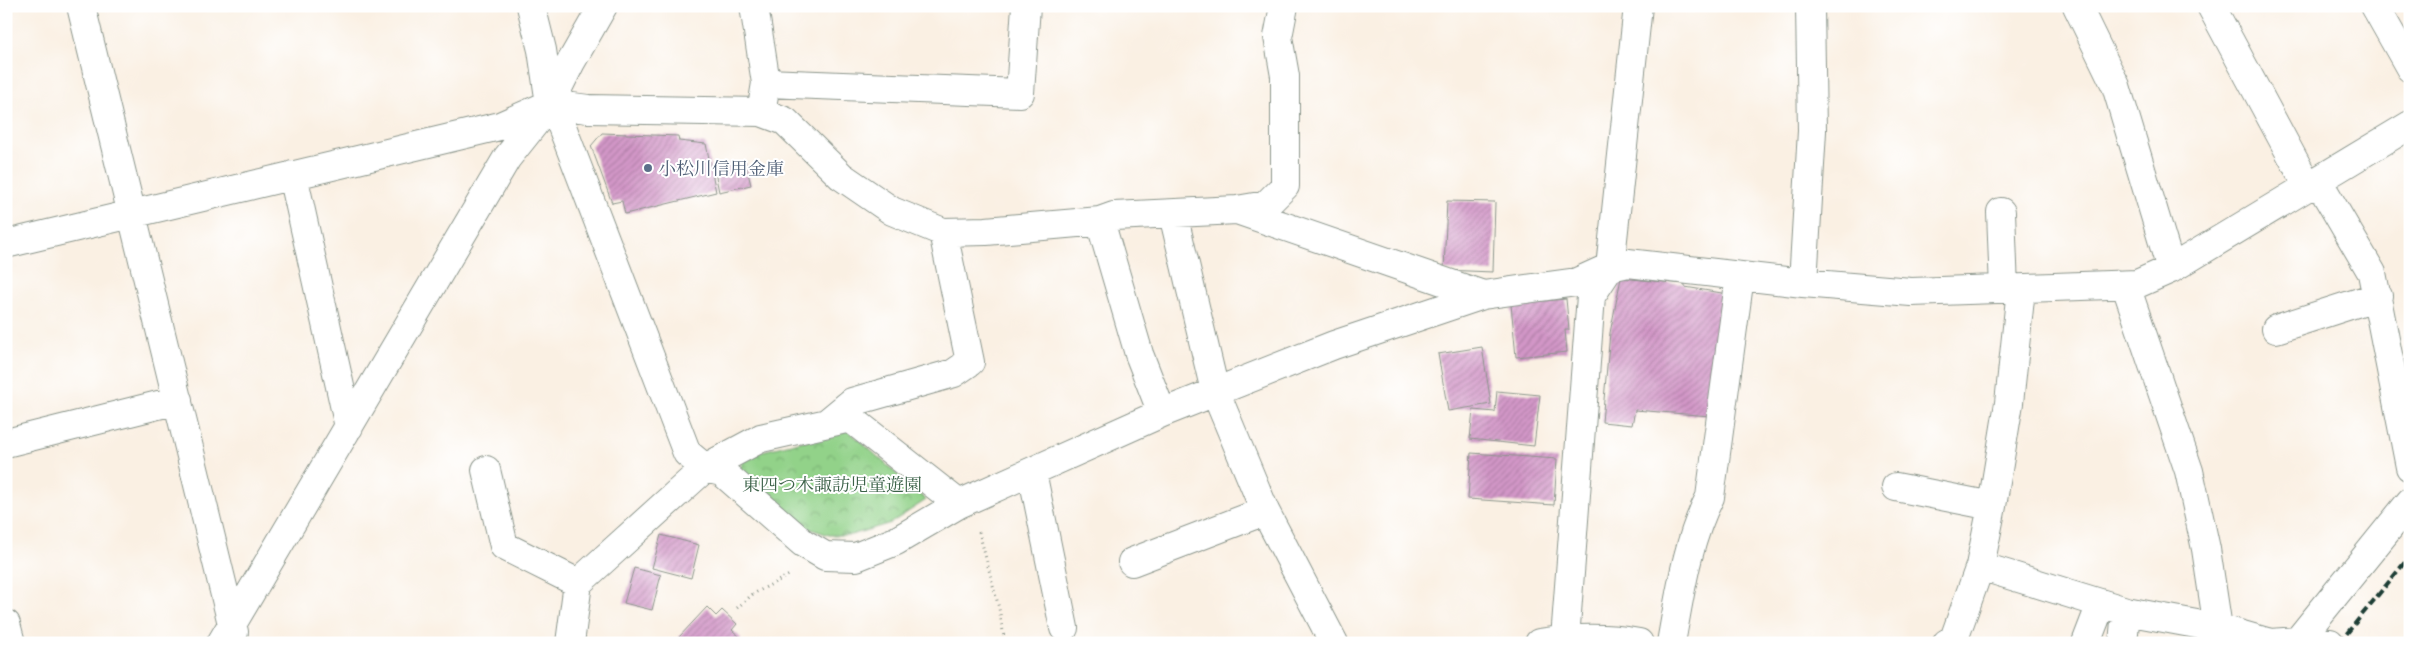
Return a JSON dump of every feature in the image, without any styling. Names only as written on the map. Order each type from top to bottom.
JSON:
[{"type":"street","points":[[81,6],[178,400],[230,636]]},
{"type":"street","points":[[531,6],[542,50],[550,104],[560,124],[687,453],[705,468],[722,472],[803,543],[825,556],[856,557],[896,541],[965,502],[1162,412],[1334,345],[1483,295],[1577,282],[1610,267],[1628,263],[1803,283],[1912,292],[2126,286],[2137,284],[2171,269],[2410,124]]},
{"type":"street","points":[[230,636],[349,427],[508,158],[550,104],[571,62],[603,6]]},
{"type":"street","points":[[754,6],[766,83],[761,112]]},
{"type":"street","points":[[766,83],[1020,93],[1026,6]]},
{"type":"street","points":[[6,244],[500,126],[550,104],[588,109],[761,112],[785,121],[841,176],[892,211],[943,232],[986,231],[1100,221],[1114,216],[1237,210],[1266,206],[1285,186],[1285,76],[1270,6]]},
{"type":"street","points":[[1278,37],[1284,6]]},
{"type":"street","points":[[1638,6],[1610,267],[1591,296],[1552,641],[1624,640],[1639,643]]},
{"type":"street","points":[[1803,283],[1812,131],[1810,6]]},
{"type":"street","points":[[2077,6],[2116,86],[2171,269]]},
{"type":"street","points":[[2211,6],[2304,179],[2324,191],[2372,273],[2410,467]]},
{"type":"street","points":[[2375,6],[2410,68]]},
{"type":"street","points":[[293,175],[349,427]]},
{"type":"street","points":[[1237,210],[1483,295]]},
{"type":"street","points":[[1947,643],[1954,639],[1980,566],[2009,403],[2013,289],[2001,212]]},
{"type":"street","points":[[1173,214],[1215,391],[1265,511],[1334,643]]},
{"type":"street","points":[[1100,221],[1139,354],[1162,412]]},
{"type":"street","points":[[827,422],[852,402],[954,373],[970,362],[943,232]]},
{"type":"street","points":[[1670,643],[1683,579],[1701,513],[1710,497],[1740,276]]},
{"type":"street","points":[[2126,286],[2189,470],[2206,549],[2218,628]]},
{"type":"street","points":[[2276,329],[2378,296]]},
{"type":"street","points":[[6,444],[178,400]]},
{"type":"street","points":[[570,643],[578,582],[705,468],[761,438],[850,418],[965,502]]},
{"type":"street","points":[[486,470],[504,546],[578,582]]},
{"type":"street","points":[[1032,472],[1064,628]]},
{"type":"street","points":[[1896,486],[1992,506]]},
{"type":"street","points":[[2297,642],[2410,502]]},
{"type":"street","points":[[1132,562],[1265,511]]},
{"type":"street","points":[[1980,566],[2113,608],[2218,628],[2270,642],[2330,643]]},
{"type":"street","points":[[2086,643],[2113,608]]},
{"type":"street","points":[[2113,608],[2123,643]]},
{"type":"street","points":[[6,624],[11,643]]},
{"type":"path","points":[[965,502],[999,608],[1005,643]]},
{"type":"path","points":[[737,608],[753,594],[825,556]]},
{"type":"green space","name":"東四つ木諏訪児童遊園","points":[[848,430],[926,500],[891,523],[851,535],[829,535],[801,526],[741,469],[742,456]]},
{"type":"building","points":[[602,133],[678,136],[679,141],[706,144],[716,192],[625,214],[622,201],[612,203],[591,146]]},
{"type":"building","points":[[745,161],[751,185],[719,192],[714,167]]},
{"type":"building","points":[[1447,201],[1495,202],[1493,272],[1444,270]]},
{"type":"building","points":[[1621,278],[1685,284],[1685,287],[1728,294],[1710,416],[1635,410],[1632,425],[1602,422],[1610,333]]},
{"type":"building","points":[[1566,299],[1569,330],[1565,330],[1567,352],[1516,357],[1511,304]]},
{"type":"building","points":[[1482,347],[1491,404],[1448,411],[1438,354]]},
{"type":"building","points":[[1497,391],[1540,395],[1534,446],[1470,439],[1473,410],[1495,412]]},
{"type":"building","points":[[1471,453],[1557,459],[1554,505],[1468,499]]},
{"type":"building","points":[[661,535],[699,545],[691,578],[652,568]]},
{"type":"building","points":[[634,568],[661,575],[652,610],[624,603]]},
{"type":"building","points":[[707,607],[716,616],[722,610],[737,624],[732,630],[741,638],[738,643],[685,643],[679,637]]},
{"type":"railway","points":[[2339,643],[2410,556]]},
{"type":"railway","points":[[2407,643],[2410,640]]},
{"type":"place","name":"小松川信用金庫","points":[[648,168]]}]
